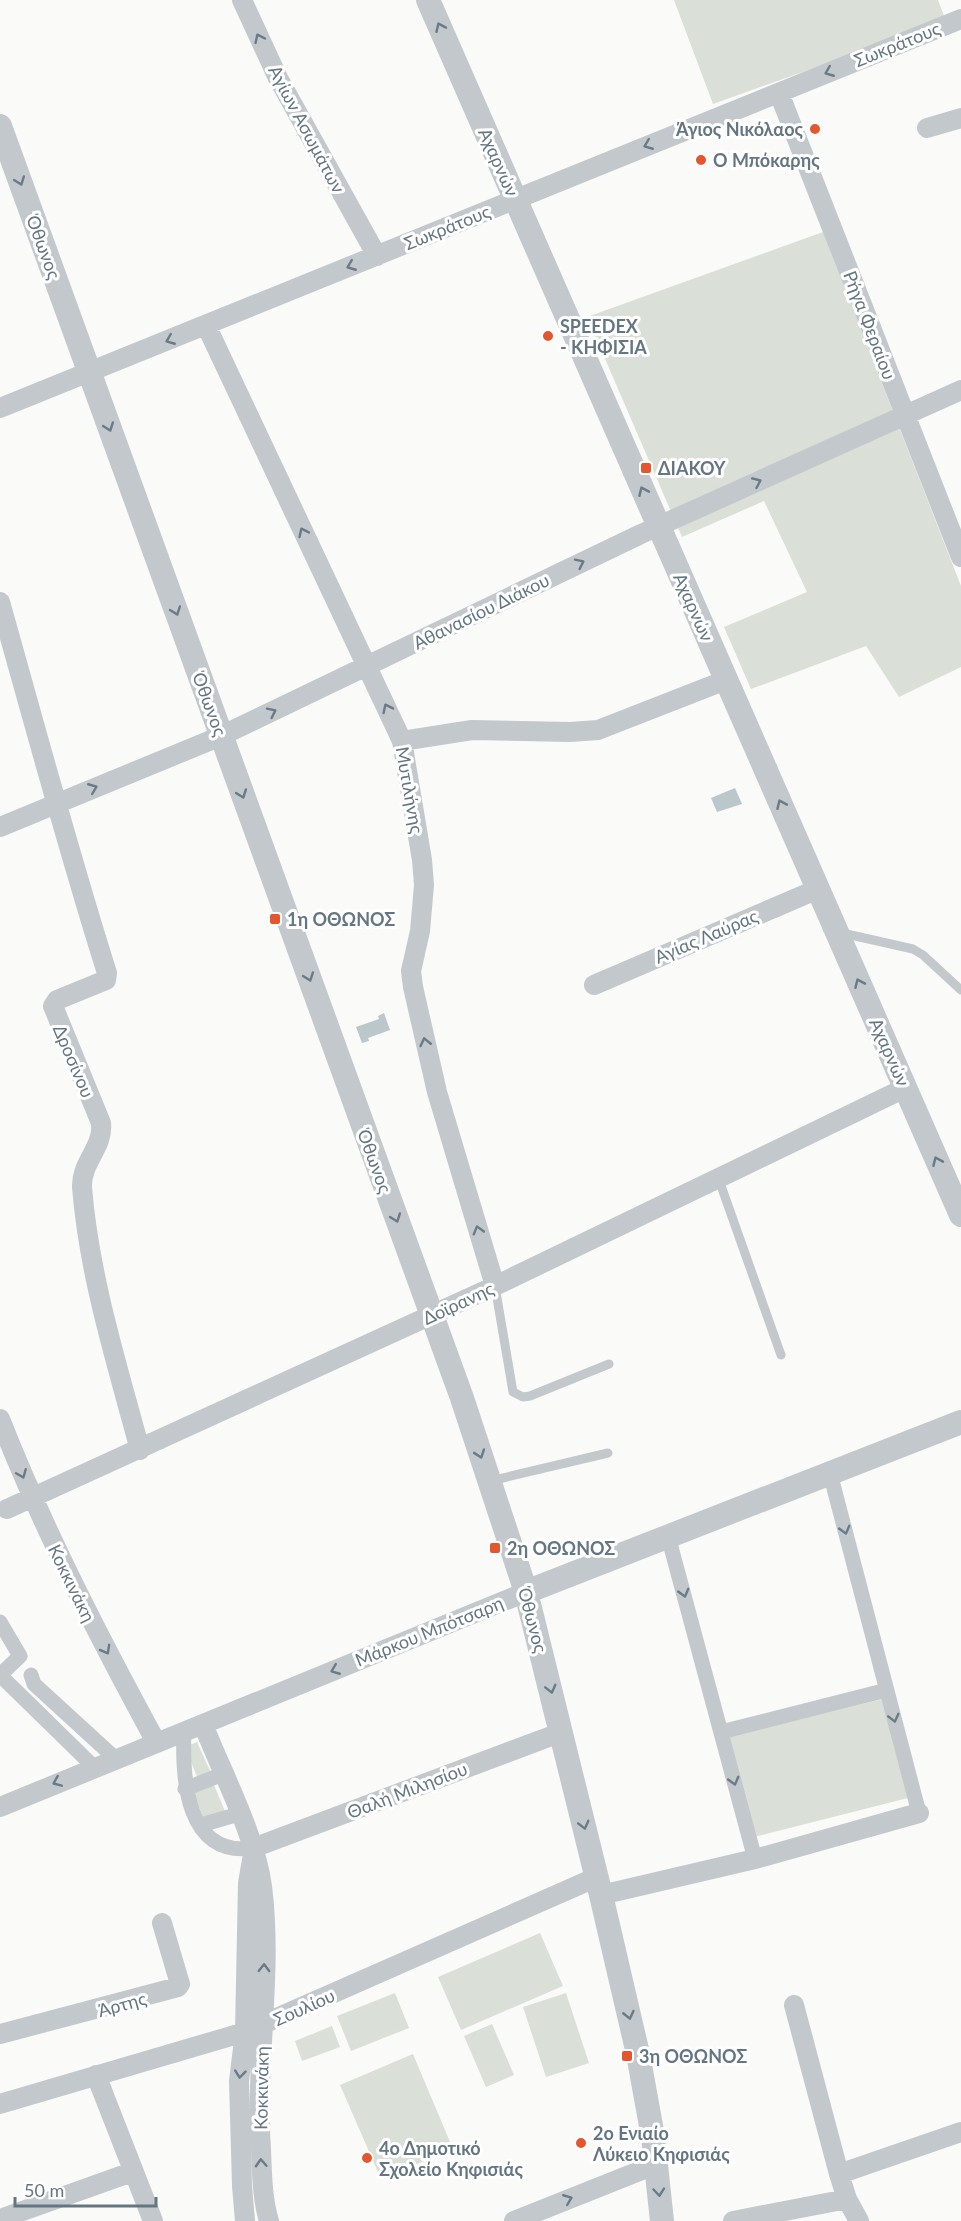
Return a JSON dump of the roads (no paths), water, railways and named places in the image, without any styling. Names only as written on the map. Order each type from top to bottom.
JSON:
[{"type":"street","name":"Αγίων Ασωμάτων","points":[[242,0],[284,88],[377,256]]},
{"type":"street","name":"Αχαρνών","points":[[428,0],[961,1215]]},
{"type":"street","name":"Σωκράτους","points":[[0,408],[961,19]]},
{"type":"street","name":"Ρήγα Φεραίου","points":[[778,93],[961,557]]},
{"type":"street","points":[[927,128],[961,118]]},
{"type":"street","name":"Όθωνος","points":[[0,126],[431,1315],[490,1481],[526,1592],[562,1732],[638,2054],[657,2164],[662,2221]]},
{"type":"street","name":"Μυτιλήνης","points":[[206,325],[402,741],[424,885],[420,931],[411,972],[413,987],[437,1092],[495,1286]]},
{"type":"street","name":"Αθανασίου Διάκου","points":[[0,827],[221,736],[659,526],[961,390]]},
{"type":"street","name":"Δροσίνου","points":[[0,602],[53,785],[56,803],[107,973],[106,980],[100,984],[57,1000],[53,1006],[101,1123],[102,1134],[86,1167],[82,1182],[84,1209],[101,1300],[140,1450]]},
{"type":"street","points":[[402,741],[472,730],[570,732],[598,729],[726,680]]},
{"type":"street","name":"Αγίας Λαύρας","points":[[594,985],[818,889]]},
{"type":"street","name":"Δοϊρανης","points":[[8,1509],[495,1286],[719,1180],[905,1088]]},
{"type":"street","name":"Κοκκινάκη","points":[[0,1419],[32,1499],[93,1626],[156,1742]]},
{"type":"street","name":"Μάρκου Μπότσαρη","points":[[0,1807],[526,1592],[961,1422]]},
{"type":"street","points":[[830,1473],[919,1813]]},
{"type":"street","points":[[668,1536],[755,1859]]},
{"type":"street","points":[[0,1622],[20,1656],[0,1675],[94,1767]]},
{"type":"street","points":[[31,1675],[34,1684],[116,1759]]},
{"type":"street","points":[[721,1732],[887,1690]]},
{"type":"street","name":"Κοκκινάκη","points":[[203,1724],[253,1848],[261,1886],[265,1954],[254,2028],[239,2081],[245,2221]]},
{"type":"street","points":[[184,1731],[185,1789],[194,1817],[223,1848],[235,1851],[253,1848]]},
{"type":"street","name":"Θαλή Μιλησίου","points":[[253,1848],[562,1732]]},
{"type":"street","points":[[185,1789],[222,1774]]},
{"type":"street","name":"Σουλίου","points":[[0,2104],[254,2028],[599,1886],[755,1859],[919,1813]]},
{"type":"street","points":[[201,1825],[239,1814]]},
{"type":"street","name":"Άρτης","points":[[0,2034],[178,1987],[180,1984],[162,1923]]},
{"type":"street","points":[[794,2005],[838,2174],[847,2199],[859,2221]]},
{"type":"street","name":"Κοκκινάκη","points":[[254,2028],[263,2197],[269,2221]]},
{"type":"street","points":[[96,2075],[153,2221]]},
{"type":"street","points":[[838,2174],[961,2132]]},
{"type":"street","points":[[514,2221],[657,2164]]},
{"type":"street","points":[[0,2219],[132,2172]]},
{"type":"street","points":[[733,2221],[847,2199]]},
{"type":"lane","points":[[836,932],[913,949],[923,955],[961,990]]},
{"type":"lane","points":[[719,1180],[781,1354]]},
{"type":"lane","points":[[495,1286],[513,1392],[530,1396],[609,1364]]},
{"type":"lane","points":[[490,1481],[608,1453]]},
{"type":"place","name":"Άγιος Νικόλαος","points":[[815,129]]},
{"type":"place","name":"Ο Μπόκαρης","points":[[701,160]]},
{"type":"place","name":"SPEEDEX - ΚΗΦΙΣΙΑ","points":[[548,336]]},
{"type":"place","name":"ΔΙΑΚΟΥ","points":[[646,468]]},
{"type":"place","name":"1η ΟΘΩΝΟΣ","points":[[275,919]]},
{"type":"place","name":"2η ΟΘΩΝΟΣ","points":[[495,1548]]},
{"type":"place","name":"3η ΟΘΩΝΟΣ","points":[[627,2056]]},
{"type":"place","name":"2ο Ενιαίο Λύκειο Κηφισιάς","points":[[581,2143]]},
{"type":"place","name":"4ο Δημοτικό Σχολείο Κηφισιάς","points":[[367,2158]]}]
